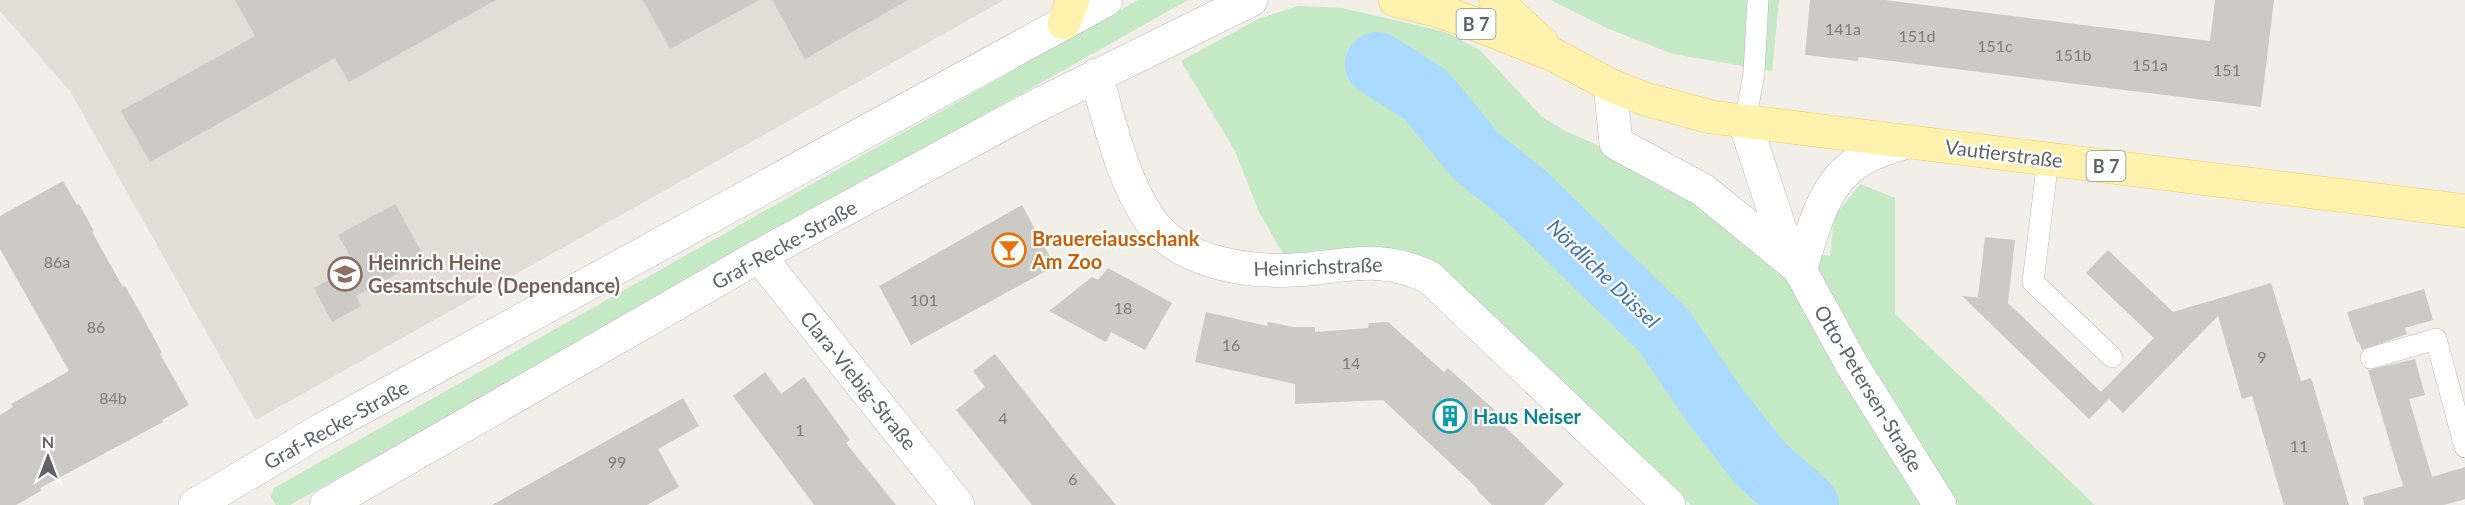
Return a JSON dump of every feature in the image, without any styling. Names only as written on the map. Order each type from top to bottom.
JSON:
[{"type":"main road","name":"B 7","points":[[1395,0],[1443,12],[1554,55]]},
{"type":"main road","name":"B 7","points":[[1495,0],[1554,55]]},
{"type":"main road","name":"Vautierstraße","points":[[1554,55],[1610,85],[1686,112],[1745,123],[2465,211]]},
{"type":"street","name":"Graf-Recke-Straße","points":[[195,505],[235,495],[323,429],[1068,12],[1106,0]]},
{"type":"street","name":"Graf-Recke-Straße","points":[[326,505],[759,256],[1096,75],[1251,0]]},
{"type":"street","name":"Heinrichstraße","points":[[1096,75],[1114,137],[1133,190],[1151,221],[1164,234],[1185,249],[1218,262],[1251,270],[1280,272],[1376,262],[1406,267],[1428,277],[1669,505]]},
{"type":"street","name":"Otto-Petersen-Straße","points":[[1610,85],[1616,143],[1703,190],[1800,270]]},
{"type":"street","name":"Otto-Petersen-Straße","points":[[1745,123],[1780,229],[1800,270],[1852,365],[1940,505]]},
{"type":"street","points":[[1800,270],[1825,200],[1840,177],[1860,160],[1906,142]]},
{"type":"street","name":"Clara-Viebig-Straße","points":[[759,256],[958,505]]},
{"type":"lane","points":[[1745,123],[1754,73],[1758,0]]},
{"type":"lane","points":[[2048,159],[2033,282],[2112,357]]},
{"type":"lane","points":[[2371,358],[2436,339],[2465,447]]},
{"type":"shaded area","name":"Heinrich Heine Gesamtschule (Dependance)","points":[[0,0],[1004,0],[256,420],[70,91],[0,11]]},
{"type":"green space","points":[[1138,0],[1188,0],[290,505],[276,505],[271,497],[274,488]]},
{"type":"green space","points":[[1551,0],[1779,0],[1772,71],[1673,54],[1609,29]]},
{"type":"green space","points":[[1298,6],[1342,8],[1446,32],[1480,50],[1542,117],[1565,131],[1602,147],[1667,184],[1746,243],[1830,256],[1834,217],[1860,184],[1895,198],[1895,314],[2095,505],[1691,505],[1439,274],[1284,255],[1259,212],[1235,151],[1181,61],[1258,19]]},
{"type":"building","points":[[235,0],[496,0],[349,82],[335,58],[150,162],[121,111],[255,36]]},
{"type":"building","points":[[643,0],[759,0],[670,49]]},
{"type":"building","points":[[772,0],[908,0],[805,59]]},
{"type":"building","points":[[1810,0],[1885,0],[2210,41],[2215,0],[2274,0],[2261,107],[1859,57],[1858,61],[1805,55]]},
{"type":"building","points":[[63,181],[77,205],[79,204],[123,287],[125,286],[140,312],[162,353],[160,354],[189,405],[162,420],[163,422],[40,488],[41,491],[16,505],[0,505],[0,415],[13,407],[11,404],[69,371],[0,249],[0,216]]},
{"type":"building","points":[[395,204],[425,258],[356,296],[361,306],[332,322],[314,288],[355,265],[338,235]]},
{"type":"building","points":[[1022,205],[1055,266],[911,345],[879,286]]},
{"type":"building","points":[[1985,237],[2015,240],[2008,303],[2101,392],[2154,338],[2086,273],[2108,250],[2173,312],[2271,283],[2301,381],[2311,378],[2349,505],[2284,505],[2252,396],[2242,399],[2218,316],[2123,413],[2109,399],[2089,419],[1962,296],[1984,298],[1978,297]]},
{"type":"building","points":[[1108,268],[1172,303],[1145,350],[1111,332],[1106,342],[1049,311],[1092,277],[1098,280]]},
{"type":"building","points":[[2424,289],[2433,320],[2405,328],[2407,334],[2362,350],[2347,312]]},
{"type":"building","points":[[1206,312],[1267,326],[1268,322],[1293,327],[1315,327],[1315,332],[1368,328],[1369,323],[1388,322],[1444,372],[1448,368],[1499,414],[1496,418],[1564,484],[1544,505],[1492,505],[1478,489],[1383,400],[1295,404],[1295,384],[1195,362]]},
{"type":"building","points":[[995,354],[1116,505],[1032,505],[956,410],[985,387],[973,371]]},
{"type":"building","points":[[2415,359],[2425,395],[2409,399],[2432,477],[2465,467],[2465,499],[2444,505],[2364,505],[2363,497],[2403,486],[2368,370]]},
{"type":"building","points":[[765,372],[781,394],[804,377],[850,440],[846,443],[896,505],[814,505],[733,396]]},
{"type":"building","points":[[683,398],[699,426],[658,449],[679,487],[647,505],[492,505]]},
{"type":"waterway","name":"Nördliche Düssel","points":[[1377,64],[1426,95],[1476,156],[1526,196],[1664,331],[1713,403],[1760,463],[1807,505]]},
{"type":"place","name":"Brauereiausschank Am Zoo","points":[[1009,250]]},
{"type":"place","name":"Heinrich Heine Gesamtschule (Dependance)","points":[[345,274]]},
{"type":"place","name":"Haus Neiser","points":[[1450,416]]}]
